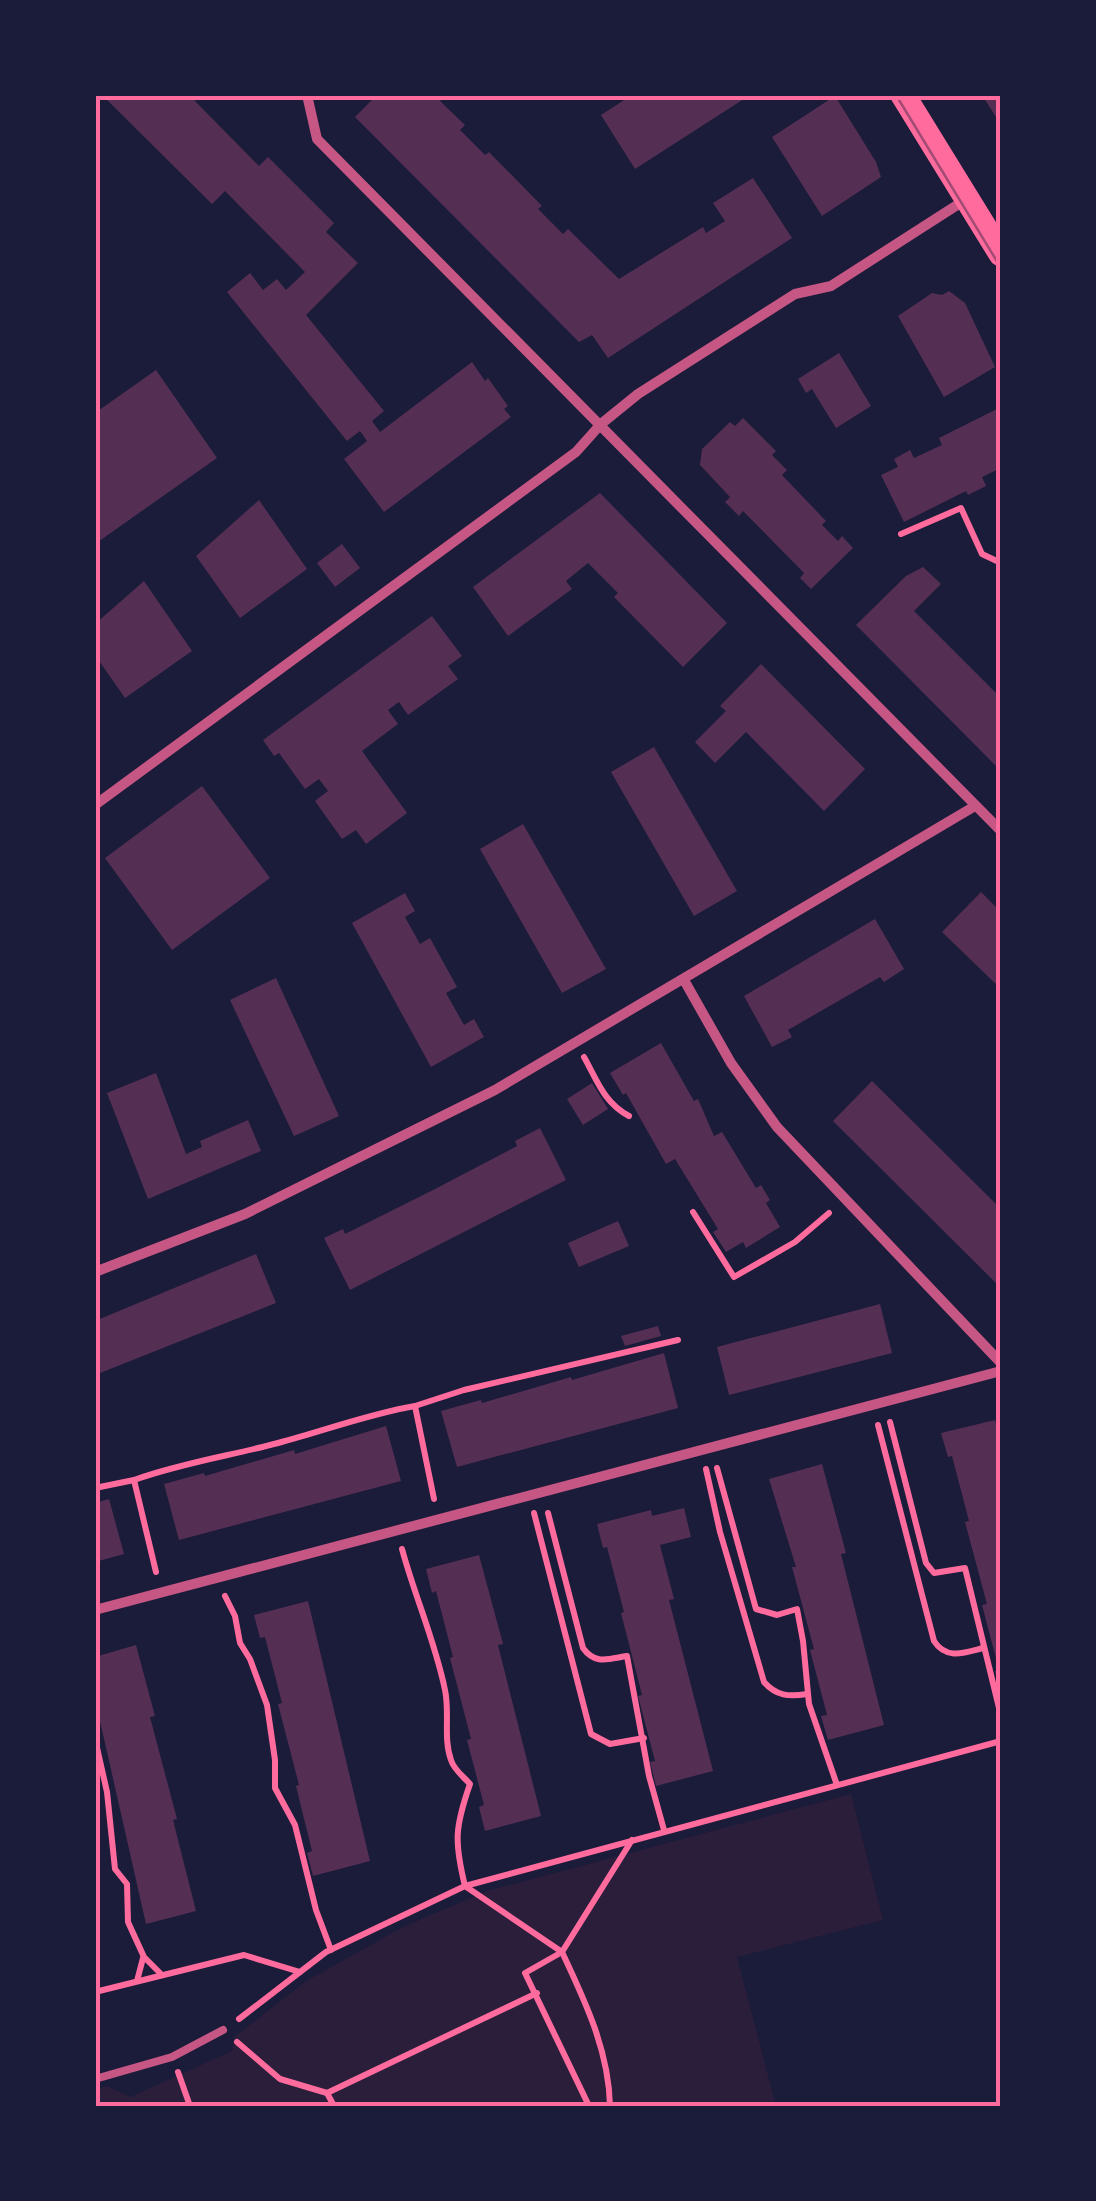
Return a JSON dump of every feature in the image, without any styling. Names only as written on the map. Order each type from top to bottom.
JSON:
[{"type":"main road","points":[[903,95],[1001,254]]},
{"type":"street","points":[[307,95],[317,139],[1001,831]]},
{"type":"street","points":[[95,805],[576,452],[601,424],[638,394],[795,294],[831,286],[968,198]]},
{"type":"street","points":[[95,1272],[245,1214],[495,1090],[975,806]]},
{"type":"street","points":[[684,980],[731,1063],[777,1127],[1001,1363]]},
{"type":"street","points":[[95,1610],[1001,1371]]},
{"type":"lane","points":[[95,2079],[172,2057],[223,2030]]},
{"type":"path","points":[[901,534],[961,508],[982,554],[1001,562]]},
{"type":"path","points":[[577,1042],[603,1093],[614,1108],[629,1116]]},
{"type":"path","points":[[693,1212],[734,1278],[795,1242],[835,1209]]},
{"type":"path","points":[[95,1488],[134,1480],[180,1463],[278,1443],[464,1390],[678,1340]]},
{"type":"path","points":[[415,1406],[438,1520]]},
{"type":"path","points":[[889,1416],[926,1563],[934,1573],[965,1568],[1001,1716]]},
{"type":"path","points":[[876,1420],[934,1641],[949,1654],[983,1648]]},
{"type":"path","points":[[716,1462],[756,1609],[777,1615],[796,1608],[804,1641],[807,1694],[838,1785]]},
{"type":"path","points":[[705,1466],[764,1682],[781,1694],[807,1694]]},
{"type":"path","points":[[134,1480],[161,1593]]},
{"type":"path","points":[[547,1509],[583,1648],[600,1661],[627,1656],[649,1776],[664,1830]]},
{"type":"path","points":[[533,1510],[591,1734],[610,1744],[644,1738]]},
{"type":"path","points":[[397,1531],[446,1695],[452,1765],[470,1784],[457,1822],[457,1854],[465,1886],[562,1952],[590,2012],[610,2084],[610,2106]]},
{"type":"path","points":[[220,1577],[236,1616],[240,1643],[267,1705],[275,1788],[295,1825],[316,1910],[331,1950]]},
{"type":"path","points":[[95,1739],[107,1792],[115,1869],[128,1884],[128,1922],[144,1957],[162,1975]]},
{"type":"path","points":[[223,2030],[331,1950],[465,1886],[1001,1741]]},
{"type":"path","points":[[588,2106],[524,1973],[562,1952],[633,1838]]},
{"type":"path","points":[[95,1992],[244,1955],[300,1972]]},
{"type":"path","points":[[137,1981],[144,1957]]},
{"type":"path","points":[[241,2045],[280,2080],[328,2093],[537,1994]]},
{"type":"path","points":[[172,2057],[190,2106]]},
{"type":"path","points":[[328,2093],[334,2106]]},
{"type":"shaded area","points":[[851,1794],[883,1920],[737,1957],[776,2106],[95,2106],[95,2089],[108,2086],[130,2097],[232,2051],[234,2037],[308,1980],[403,1927],[487,1891]]},
{"type":"building","points":[[102,95],[199,95],[194,100],[259,166],[268,157],[334,223],[326,232],[358,263],[306,315],[384,411],[372,421],[380,432],[472,362],[508,406],[504,409],[511,417],[384,512],[344,459],[367,441],[360,431],[347,441],[227,292],[250,273],[263,290],[277,279],[286,290],[305,272],[225,191],[212,204]]},
{"type":"building","points":[[377,95],[450,95],[440,101],[465,125],[460,130],[485,155],[489,152],[542,206],[538,209],[563,234],[568,229],[619,279],[703,227],[706,233],[725,221],[713,203],[753,178],[792,238],[608,358],[592,335],[579,342],[355,117]]},
{"type":"building","points":[[632,95],[750,95],[635,169],[601,115]]},
{"type":"building","points":[[982,95],[1001,95],[1001,125]]},
{"type":"building","points":[[835,96],[876,162],[881,177],[822,216],[772,137]]},
{"type":"building","points":[[949,291],[965,303],[995,367],[944,397],[898,316],[932,293],[942,295]]},
{"type":"building","points":[[839,353],[871,406],[836,428],[812,389],[806,393],[798,379]]},
{"type":"building","points":[[156,370],[217,458],[95,544],[95,413]]},
{"type":"building","points":[[1001,407],[1001,468],[982,477],[986,486],[968,495],[966,491],[904,522],[881,475],[898,467],[894,459],[910,450],[914,458],[942,445],[939,438]]},
{"type":"building","points":[[743,418],[776,451],[772,455],[787,470],[782,475],[826,521],[822,525],[838,541],[842,536],[853,548],[811,589],[800,578],[804,573],[743,511],[739,516],[725,502],[730,497],[700,465],[702,449],[730,422],[735,426]]},
{"type":"building","points":[[600,493],[727,623],[683,667],[614,597],[618,593],[588,563],[566,581],[572,589],[508,636],[473,587]]},
{"type":"building","points":[[259,500],[307,569],[240,618],[196,556]]},
{"type":"building","points":[[342,544],[360,568],[335,587],[317,563]]},
{"type":"building","points":[[923,567],[941,584],[914,611],[1001,698],[1001,771],[856,625],[906,576]]},
{"type":"building","points":[[144,581],[192,651],[125,698],[95,655],[95,624]]},
{"type":"building","points":[[432,616],[462,656],[448,666],[458,679],[408,715],[399,702],[388,710],[398,724],[362,751],[407,813],[366,844],[356,830],[342,839],[315,801],[328,791],[319,779],[305,789],[279,753],[274,756],[263,740]]},
{"type":"building","points":[[761,664],[865,769],[824,811],[746,732],[715,763],[695,742],[726,711],[720,706]]},
{"type":"building","points":[[654,747],[737,891],[694,916],[611,772]]},
{"type":"building","points":[[202,786],[270,878],[172,950],[105,858]]},
{"type":"building","points":[[523,824],[606,969],[562,993],[480,849]]},
{"type":"building","points":[[981,892],[1001,912],[1001,989],[942,932]]},
{"type":"building","points":[[405,893],[415,911],[405,917],[420,944],[430,938],[457,987],[446,993],[464,1025],[474,1019],[484,1037],[431,1067],[352,923]]},
{"type":"building","points":[[875,919],[904,969],[884,982],[880,977],[788,1030],[792,1037],[772,1047],[744,996]]},
{"type":"building","points":[[276,978],[339,1116],[294,1136],[230,1000]]},
{"type":"building","points":[[661,1043],[694,1101],[698,1099],[714,1136],[722,1132],[756,1188],[761,1185],[770,1200],[766,1203],[780,1227],[746,1248],[743,1242],[726,1252],[713,1232],[718,1229],[675,1159],[666,1164],[626,1093],[623,1095],[610,1073]]},
{"type":"building","points":[[156,1073],[186,1154],[202,1147],[200,1141],[248,1120],[261,1151],[148,1199],[107,1093]]},
{"type":"building","points":[[872,1081],[1001,1209],[1001,1288],[833,1121]]},
{"type":"building","points":[[592,1083],[608,1109],[583,1125],[567,1099]]},
{"type":"building","points":[[540,1128],[566,1180],[350,1290],[324,1238],[343,1229],[345,1234],[435,1189],[517,1146],[515,1141]]},
{"type":"building","points":[[618,1221],[629,1246],[579,1267],[568,1243]]},
{"type":"building","points":[[256,1254],[276,1303],[95,1375],[95,1321]]},
{"type":"building","points":[[880,1304],[892,1353],[729,1395],[717,1347]]},
{"type":"building","points":[[658,1326],[661,1336],[625,1346],[621,1336]]},
{"type":"building","points":[[664,1353],[678,1408],[457,1467],[441,1411]]},
{"type":"building","points":[[995,1420],[1001,1443],[1000,1691],[995,1671],[999,1670],[982,1605],[987,1604],[965,1522],[969,1521],[952,1456],[948,1457],[941,1433]]},
{"type":"building","points":[[386,1426],[401,1481],[179,1540],[164,1484],[294,1450],[295,1454]]},
{"type":"building","points":[[822,1464],[884,1725],[828,1740],[821,1716],[827,1715],[810,1650],[814,1649],[792,1567],[796,1567],[769,1479]]},
{"type":"building","points":[[109,1499],[124,1554],[95,1562],[95,1503]]},
{"type":"building","points":[[684,1508],[691,1537],[660,1545],[674,1599],[669,1600],[713,1771],[656,1786],[650,1762],[655,1761],[638,1696],[642,1695],[621,1613],[624,1612],[597,1524],[651,1510],[652,1516]]},
{"type":"building","points":[[479,1555],[541,1816],[485,1831],[479,1807],[484,1805],[467,1740],[471,1739],[450,1658],[453,1657],[436,1591],[432,1593],[426,1569]]},
{"type":"building","points":[[308,1601],[370,1861],[313,1876],[307,1853],[312,1851],[296,1786],[299,1785],[278,1704],[282,1703],[265,1637],[260,1638],[254,1615]]},
{"type":"building","points":[[136,1645],[196,1911],[146,1924],[95,1699],[95,1657]]},
{"type":"tram line","points":[[896,95],[1001,268]]}]
